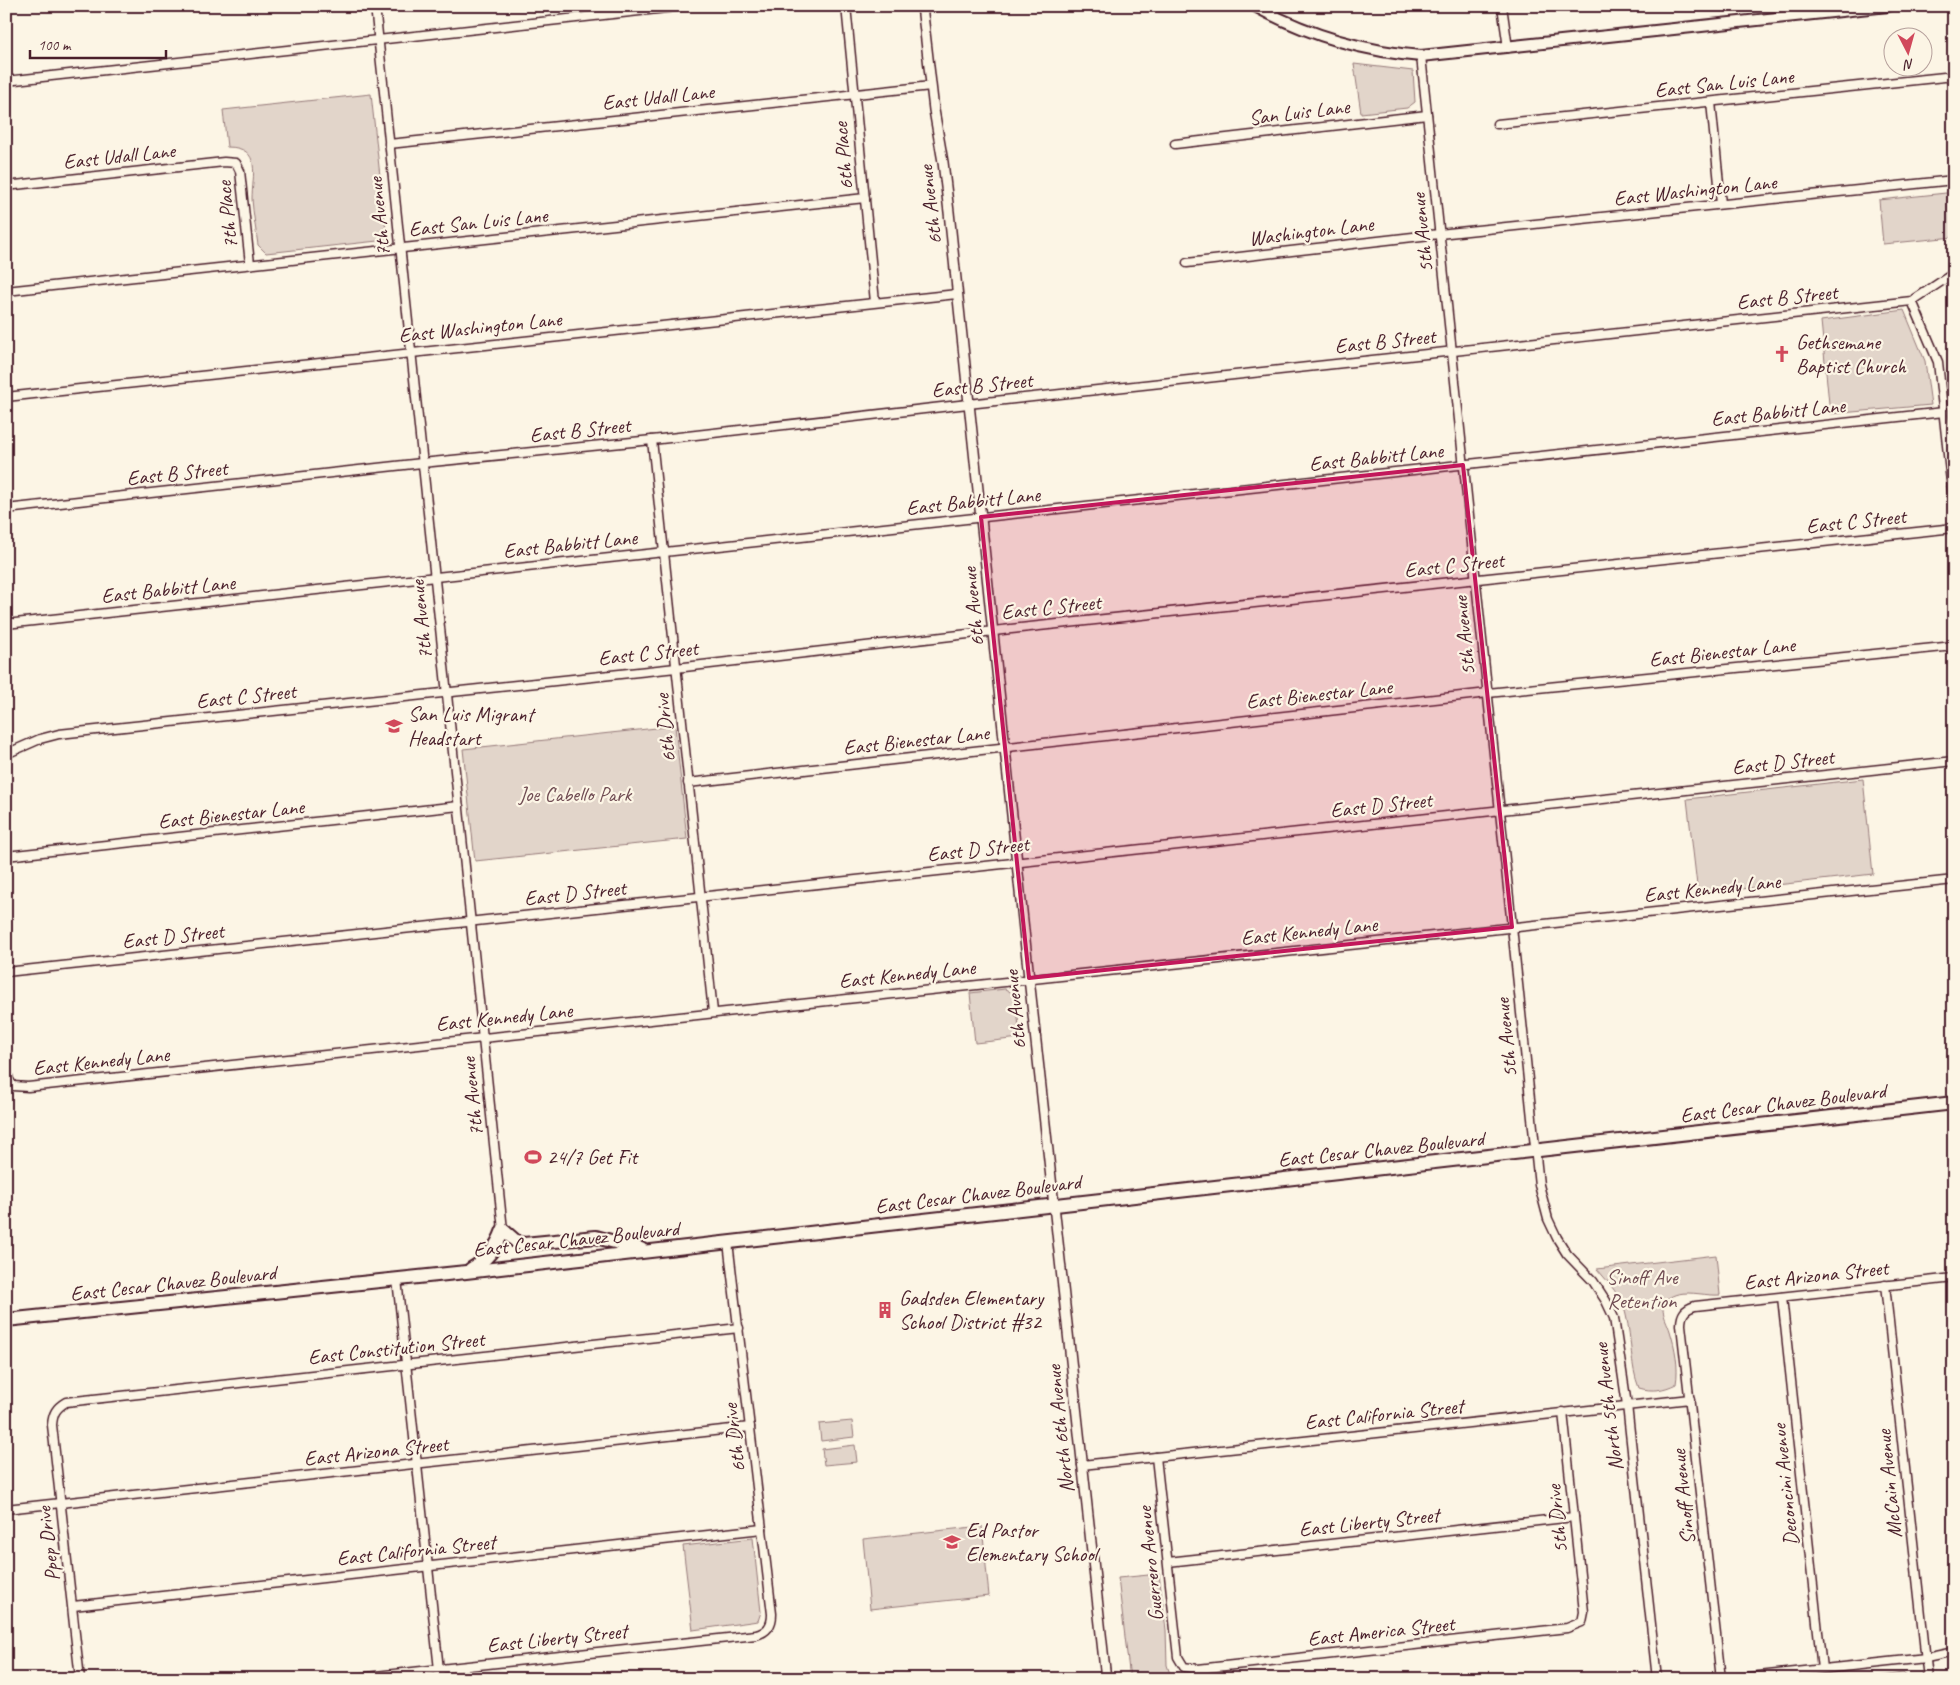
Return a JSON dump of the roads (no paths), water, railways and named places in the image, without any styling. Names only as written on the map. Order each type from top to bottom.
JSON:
[{"type":"highway","name":"East Cesar Chavez Boulevard","points":[[6,1320],[466,1272],[1536,1152],[1954,1103]]},
{"type":"highway","points":[[466,1272],[486,1258],[498,1242],[503,1230],[518,1243],[524,1244],[596,1236],[649,1251]]},
{"type":"main road","points":[[1256,6],[1297,26],[1344,42],[1392,53],[1421,56],[1888,6]]},
{"type":"street","name":"7th Avenue","points":[[375,6],[503,1230]]},
{"type":"street","points":[[6,81],[685,6]]},
{"type":"street","name":"6th Place","points":[[846,6],[875,302]]},
{"type":"street","name":"6th Avenue","points":[[922,6],[931,86],[943,162],[1054,1205]]},
{"type":"street","points":[[1502,6],[1508,48]]},
{"type":"street","name":"5th Avenue","points":[[1421,56],[1536,1152]]},
{"type":"street","name":"East San Luis Lane","points":[[1497,124],[1954,76]]},
{"type":"street","name":"East Udall Lane","points":[[389,144],[931,86]]},
{"type":"street","points":[[1711,102],[1722,204]]},
{"type":"street","name":"San Luis Lane","points":[[1175,144],[1427,115]]},
{"type":"street","name":"East Udall Lane","points":[[6,186],[224,162],[236,163]]},
{"type":"street","name":"7th Place","points":[[236,163],[240,171],[250,264]]},
{"type":"street","name":"East Washington Lane","points":[[1439,234],[1954,180]]},
{"type":"street","name":"East San Luis Lane","points":[[6,291],[865,198]]},
{"type":"street","name":"Washington Lane","points":[[1187,263],[1439,234]]},
{"type":"street","name":"East B Street","points":[[6,509],[1912,301],[1954,273]]},
{"type":"street","name":"East Washington Lane","points":[[6,396],[957,294]]},
{"type":"street","points":[[1912,301],[1936,356],[1954,510]]},
{"type":"street","name":"East Babbitt Lane","points":[[6,624],[1944,412]]},
{"type":"street","name":"6th Drive","points":[[652,440],[713,1012]]},
{"type":"street","name":"East C Street","points":[[6,754],[40,739],[58,734],[1954,528]]},
{"type":"street","name":"East Bienestar Lane","points":[[688,783],[1488,693],[1954,646]]},
{"type":"street","name":"East D Street","points":[[6,972],[1954,761]]},
{"type":"street","name":"East Bienestar Lane","points":[[6,856],[459,806]]},
{"type":"street","name":"East Kennedy Lane","points":[[6,1068],[9,1080],[13,1086],[38,1086],[1954,880]]},
{"type":"street","name":"North 5th Avenue","points":[[1536,1152],[1543,1204],[1551,1225],[1567,1254],[1593,1281],[1614,1318],[1627,1405],[1657,1679]]},
{"type":"street","name":"North 6th Avenue","points":[[1054,1205],[1106,1679]]},
{"type":"street","name":"6th Drive","points":[[728,1242],[772,1614],[772,1622],[769,1628]]},
{"type":"street","name":"East Arizona Street","points":[[1684,1312],[1695,1306],[1954,1278]]},
{"type":"street","points":[[397,1279],[440,1679]]},
{"type":"street","name":"McCain Avenue","points":[[1885,1286],[1928,1679]]},
{"type":"street","name":"Deconcini Avenue","points":[[1782,1297],[1822,1669]]},
{"type":"street","name":"Sinoff Avenue","points":[[1684,1312],[1681,1324],[1721,1679]]},
{"type":"street","name":"East Constitution Street","points":[[58,1407],[72,1401],[739,1328]]},
{"type":"street","name":"East California Street","points":[[1082,1465],[1690,1399]]},
{"type":"street","name":"Ppep Drive","points":[[58,1407],[52,1415],[52,1425],[80,1679]]},
{"type":"street","name":"5th Drive","points":[[1563,1412],[1584,1612],[1582,1622]]},
{"type":"street","name":"East Arizona Street","points":[[6,1509],[750,1427]]},
{"type":"street","name":"Guerrero Avenue","points":[[1156,1457],[1178,1657],[1184,1667]]},
{"type":"street","name":"East Liberty Street","points":[[1168,1562],[1574,1517]]},
{"type":"street","name":"East California Street","points":[[73,1606],[762,1529]]},
{"type":"street","name":"East America Street","points":[[1184,1667],[1198,1670],[1567,1628],[1582,1622]]},
{"type":"street","name":"East Liberty Street","points":[[348,1679],[756,1635],[763,1633],[769,1628]]},
{"type":"street","points":[[1731,1679],[1926,1658],[1954,1652]]},
{"type":"place","name":"Gethsemane Baptist Church","points":[[1782,354]]},
{"type":"place","name":"San Luis Migrant Headstart","points":[[394,726]]},
{"type":"place","name":"24/7 Get Fit","points":[[533,1157]]},
{"type":"place","name":"Gadsden Elementary School District #32","points":[[885,1310]]},
{"type":"place","name":"Ed Pastor Elementary School","points":[[952,1542]]},
{"type":"park label","name":"Joe Cabello Park","points":[[575,794]]},
{"type":"park label","name":"Sinoff Ave Retention","points":[[1642,1289]]}]
